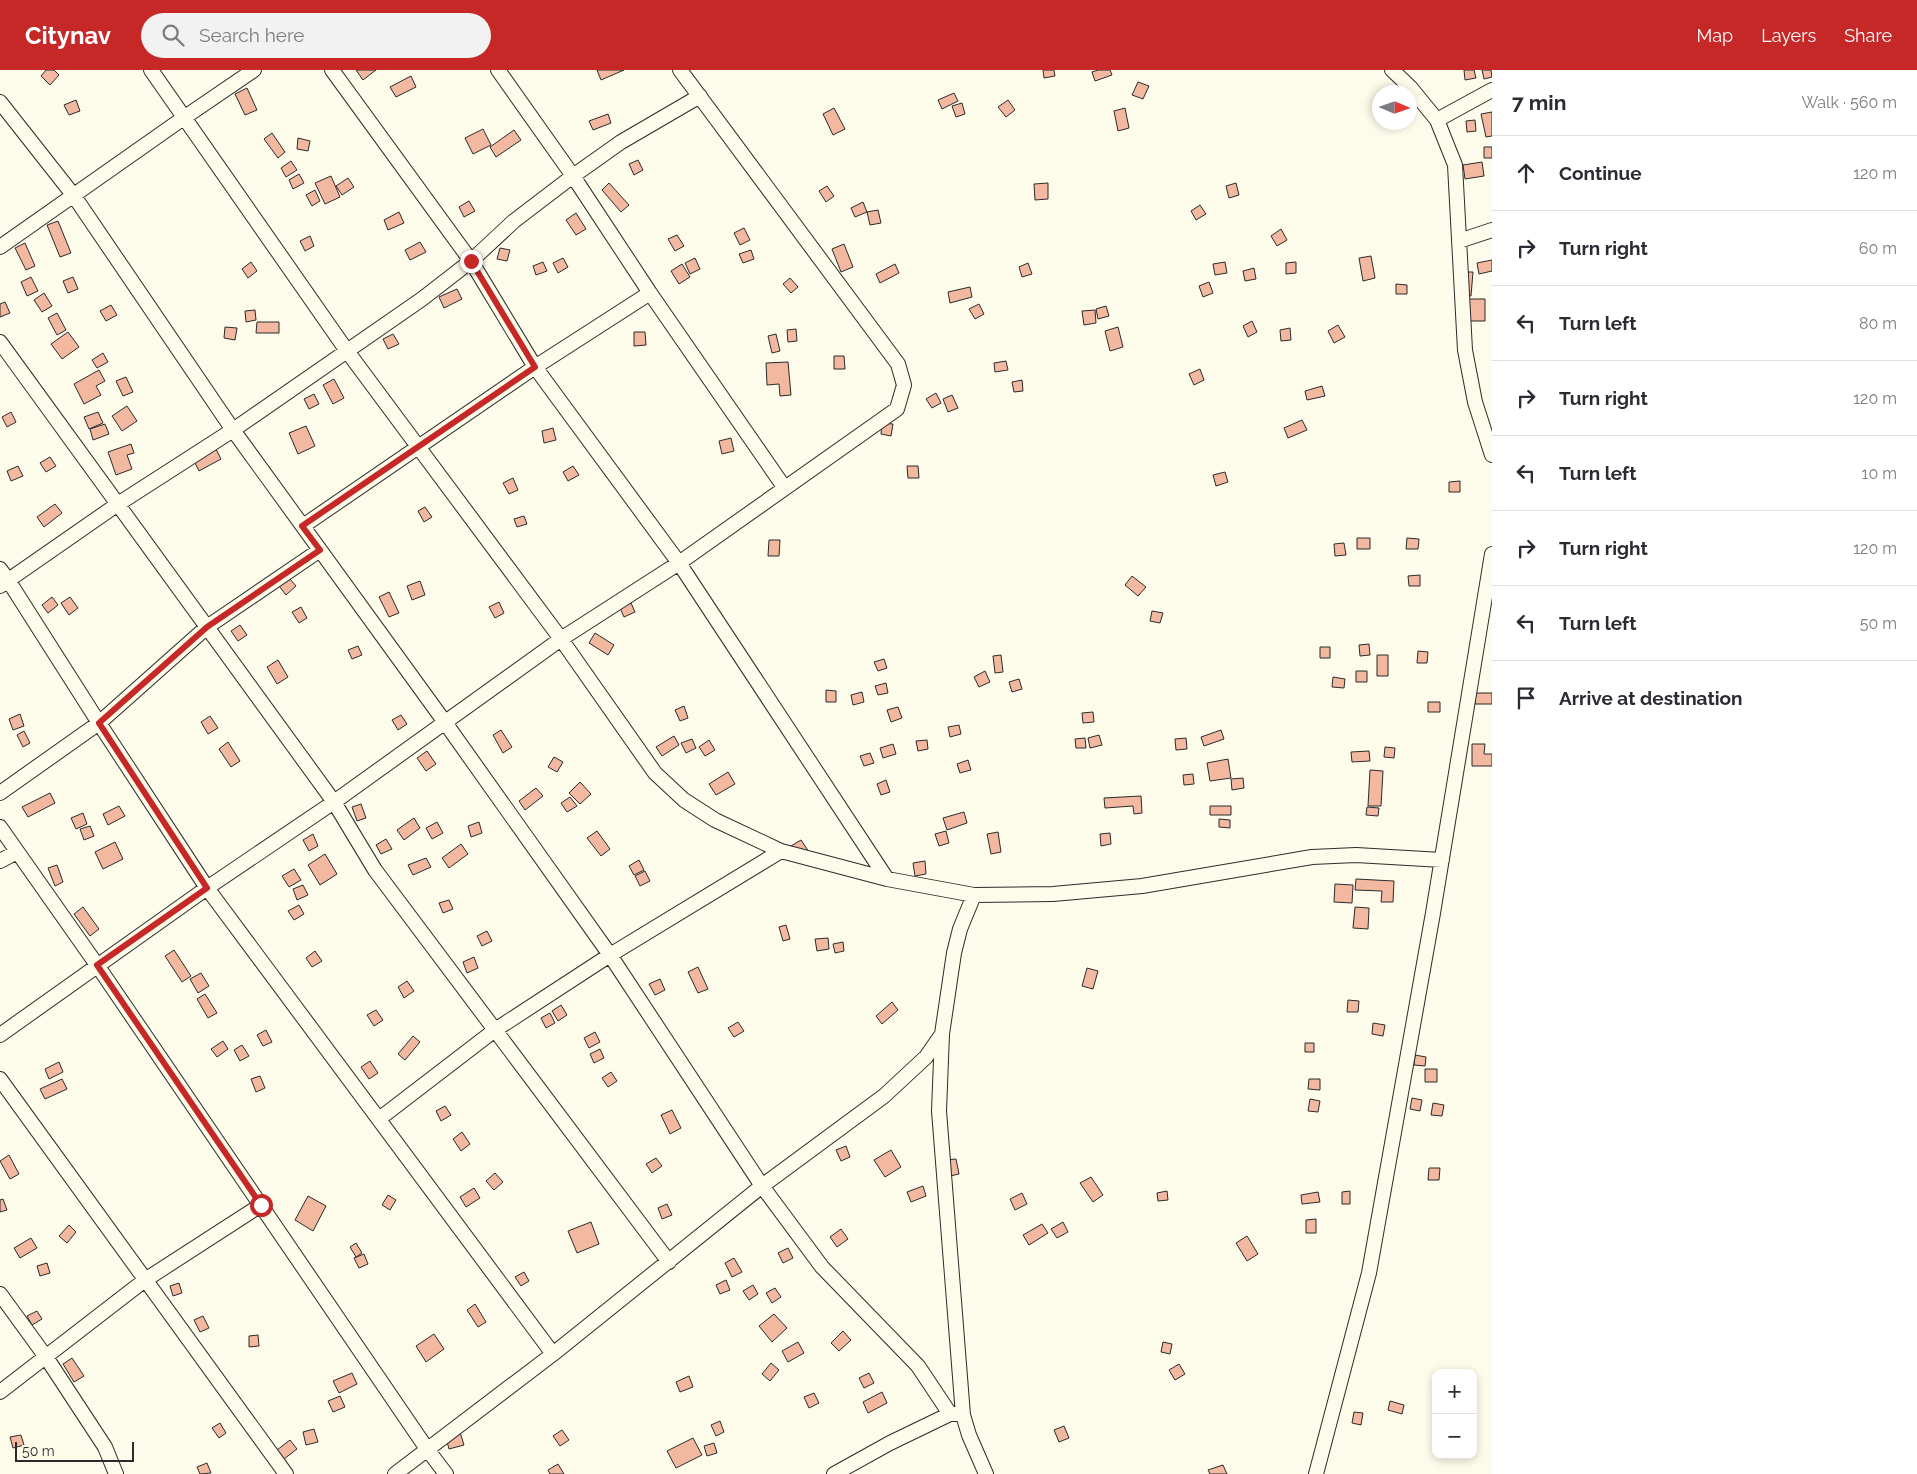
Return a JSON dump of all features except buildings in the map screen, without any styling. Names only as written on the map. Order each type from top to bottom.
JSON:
[{"type":"street","points":[[151,70],[347,351],[561,639],[655,773],[684,800],[715,820],[781,851],[887,879],[974,895],[1053,894],[1142,886],[1312,857],[1356,855],[1442,860]]},
{"type":"street","points":[[0,248],[254,70]]},
{"type":"street","points":[[332,70],[471,261],[535,367],[679,563],[887,879]]},
{"type":"street","points":[[498,70],[573,176],[650,293],[784,487]]},
{"type":"street","points":[[0,1035],[207,888],[334,802],[444,721],[561,639],[679,563],[897,409],[904,385],[898,364],[680,70]]},
{"type":"street","points":[[1392,70],[1410,87],[1437,120],[1455,165],[1465,350],[1475,402],[1492,455]]},
{"type":"street","points":[[1437,120],[1492,90]]},
{"type":"street","points":[[553,1354],[207,888],[3,578],[233,430],[422,299],[471,261],[514,221],[573,176],[621,142],[700,96]]},
{"type":"street","points":[[0,102],[74,196],[233,430],[444,721],[610,955],[762,1186],[822,1267],[918,1366],[957,1414],[969,1435],[986,1474]]},
{"type":"street","points":[[1459,241],[1492,230]]},
{"type":"street","points":[[302,526],[535,367],[650,293]]},
{"type":"street","points":[[0,342],[334,802],[375,870],[668,1262]]},
{"type":"street","points":[[0,793],[99,723],[207,627],[320,550]]},
{"type":"street","points":[[1316,1474],[1369,1273],[1442,860],[1492,554]]},
{"type":"street","points":[[0,827],[97,965],[427,1449],[446,1474]]},
{"type":"street","points":[[378,1119],[495,1030],[610,955],[781,851]]},
{"type":"street","points":[[0,861],[17,852]]},
{"type":"street","points":[[957,1414],[939,1112],[942,1034],[954,953],[960,929],[974,895]]},
{"type":"street","points":[[395,1474],[553,1354],[762,1186],[884,1096],[926,1057],[942,1034]]},
{"type":"street","points":[[2,1088],[286,1474]]},
{"type":"street","points":[[0,1392],[145,1280],[261,1205]]},
{"type":"street","points":[[0,1294],[46,1357],[105,1446],[116,1474]]},
{"type":"street","points":[[834,1474],[890,1443],[957,1414]]},
{"type":"route","points":[[261,1205],[97,965],[207,888],[99,723],[207,627],[320,550],[302,526],[535,367],[471,261]]}]
